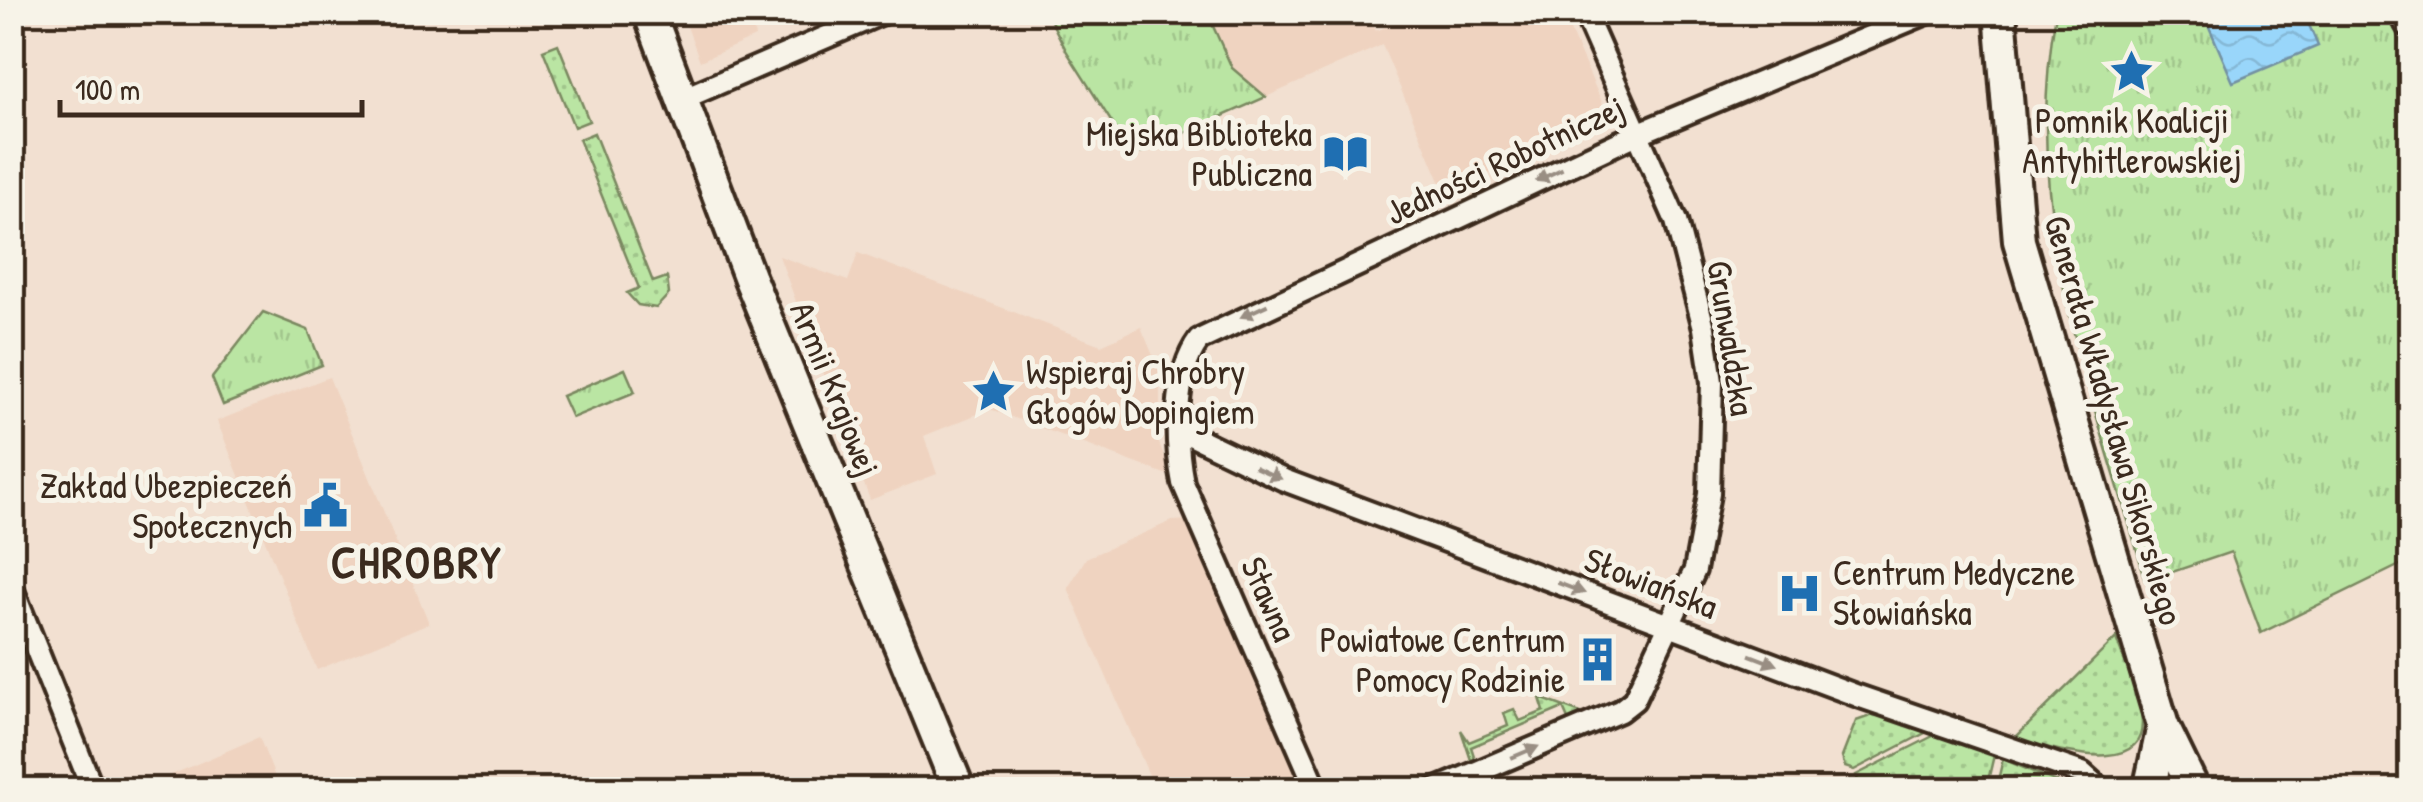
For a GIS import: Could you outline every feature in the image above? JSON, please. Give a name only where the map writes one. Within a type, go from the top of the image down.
[{"type":"street","name":"Armii Krajowej","points":[[649,12],[750,279],[959,790]]},
{"type":"street","points":[[682,98],[885,12]]},
{"type":"street","name":"Grunwaldzka","points":[[1436,790],[1628,706],[1672,626],[1696,570],[1714,439],[1712,382],[1692,273],[1676,221],[1584,12]]},
{"type":"street","name":"Jedności Robotniczej","points":[[1180,430],[1186,366],[1192,350],[1210,331],[1638,134],[1929,12]]},
{"type":"street","name":"Generała Władysława Sikorskiego","points":[[2000,12],[2019,241],[2162,726],[2194,790]]},
{"type":"street","points":[[2407,12],[2410,21]]},
{"type":"street","name":"Słowiańska","points":[[1180,430],[1284,480],[1672,626],[2082,773],[2100,790]]},
{"type":"street","name":"Stawna","points":[[1180,430],[1180,463],[1190,501],[1317,790]]},
{"type":"street","points":[[12,588],[93,790]]},
{"type":"street","name":"Generała Władysława Sikorskiego","points":[[2149,790],[2162,726]]},
{"type":"shaded area","points":[[682,13],[751,13],[755,37],[700,61]]},
{"type":"shaded area","points":[[1207,13],[1367,13],[1376,31],[1421,13],[1562,13],[1610,120],[1445,193],[1382,45],[1266,97],[1232,68]]},
{"type":"shaded area","points":[[858,253],[1101,345],[1141,327],[1160,372],[1160,412],[1154,431],[1173,477],[990,409],[924,436],[937,474],[870,500],[779,256],[848,281]]},
{"type":"shaded area","points":[[329,377],[429,623],[317,670],[217,421]]},
{"type":"shaded area","points":[[1191,520],[1304,789],[1155,789],[1068,588],[1086,558],[1172,521]]},
{"type":"shaded area","points":[[259,737],[280,789],[139,789]]},
{"type":"green space","points":[[1047,13],[1207,13],[1232,68],[1266,97],[1133,156]]},
{"type":"green space","points":[[2056,13],[2388,13],[2410,66],[2410,560],[2261,633],[2231,552],[2146,581],[2084,370],[2066,301],[2054,231],[2047,160],[2047,87]]},
{"type":"green space","points":[[558,44],[589,121],[574,127],[543,50]]},
{"type":"green space","points":[[594,133],[653,282],[667,277],[669,294],[656,308],[638,305],[627,293],[639,288],[579,139]]},
{"type":"green space","points":[[263,312],[308,330],[322,365],[223,405],[212,378]]},
{"type":"green space","points":[[625,369],[635,392],[572,418],[562,396]]},
{"type":"green space","points":[[2116,638],[2141,713],[2140,735],[2131,748],[2094,755],[2014,739]]},
{"type":"green space","points":[[1540,698],[1589,716],[1570,724],[1563,708],[1471,747],[1475,759],[1471,760],[1461,730],[1469,742],[1508,726],[1504,713],[1514,709],[1520,721],[1544,711]]},
{"type":"green space","points":[[1876,714],[1927,732],[1854,770],[1845,767],[1842,757],[1856,721]]},
{"type":"green space","points":[[1935,735],[1994,755],[1986,789],[1874,790],[1859,783],[1856,775]]},
{"type":"green space","points":[[2003,759],[2073,789],[1996,789]]},
{"type":"water","points":[[2203,13],[2304,13],[2318,46],[2233,82]]},
{"type":"place","name":"Pomnik Koalicji Antyhitlerowskiej","points":[[2132,71]]},
{"type":"place","name":"Miejska Biblioteka Publiczna","points":[[1345,154]]},
{"type":"place","name":"Wspieraj Chrobry Głogów Dopingiem","points":[[993,392]]},
{"type":"place","name":"Zakład Ubezpieczeń Społecznych","points":[[325,506]]},
{"type":"place","name":"Centrum Medyczne Słowiańska","points":[[1800,593]]},
{"type":"place","name":"Powiatowe Centrum Pomocy Rodzinie","points":[[1598,660]]},
{"type":"district","name":"CHROBRY","points":[[417,562]]}]
